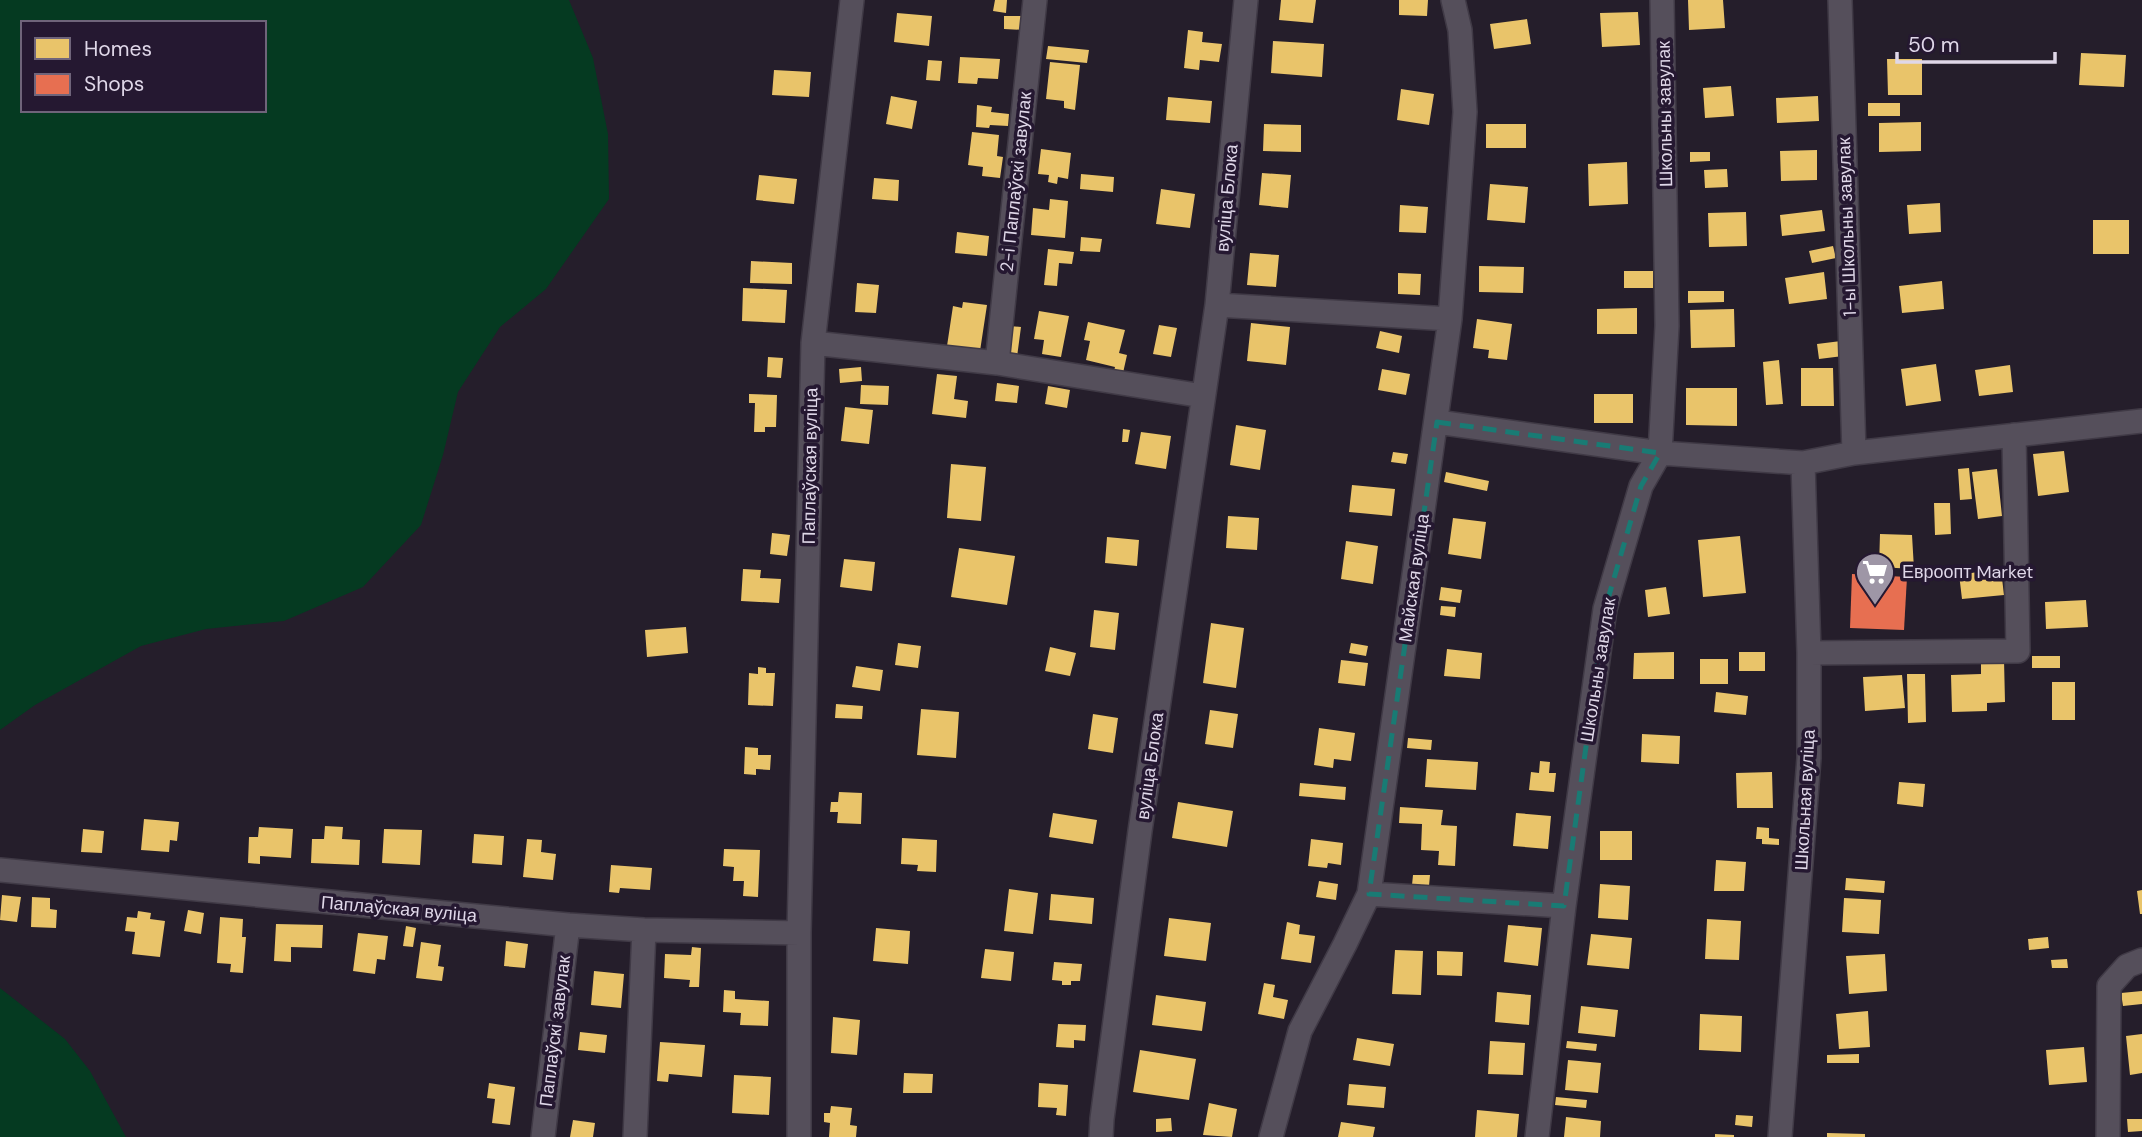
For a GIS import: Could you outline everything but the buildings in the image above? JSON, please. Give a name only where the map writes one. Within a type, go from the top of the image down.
[{"type":"street","name":"Паплаўская вуліца","points":[[799,1137],[799,933],[813,343],[852,0]]},
{"type":"street","name":"2-і Паплаўскі завулак","points":[[997,363],[1035,0]]},
{"type":"street","name":"вуліца Блока","points":[[1101,1137],[1138,844],[1217,305],[1246,0]]},
{"type":"street","name":"Майская вуліца","points":[[1271,1137],[1300,1031],[1368,894],[1450,319],[1465,112],[1460,30],[1453,0]]},
{"type":"street","name":"Школьны завулак","points":[[1537,1137],[1564,906],[1605,609],[1641,486],[1660,453],[1667,326],[1662,0]]},
{"type":"street","name":"1-ы Школьны завулак","points":[[1840,0],[1854,453]]},
{"type":"street","points":[[1217,305],[1450,319]]},
{"type":"street","points":[[813,343],[997,363],[1203,396]]},
{"type":"street","points":[[1437,422],[1660,453],[1802,463],[1854,453],[2142,421]]},
{"type":"street","points":[[1809,653],[2018,651],[2014,435]]},
{"type":"street","name":"Школьная вуліца","points":[[1780,1137],[1810,758],[1802,463]]},
{"type":"street","name":"Паплаўская вуліца","points":[[0,870],[568,925],[644,930],[799,933]]},
{"type":"street","points":[[1368,894],[1564,906]]},
{"type":"street","name":"Паплаўскі завулак","points":[[543,1137],[568,925]]},
{"type":"street","points":[[635,1137],[644,930]]},
{"type":"street","points":[[2108,1137],[2109,986],[2127,966],[2142,960]]},
{"type":"highlighted area","points":[[1437,422],[1660,453],[1641,486],[1605,609],[1564,906],[1369,894]]},
{"type":"green space","points":[[0,0],[569,0],[593,58],[608,134],[609,199],[546,289],[500,327],[458,392],[443,455],[421,525],[363,587],[284,621],[206,629],[141,646],[35,705],[0,730]]},
{"type":"green space","points":[[0,988],[65,1039],[90,1071],[126,1137],[0,1137]]},
{"type":"place","name":"Евроопт Market","points":[[1875,606]]}]
